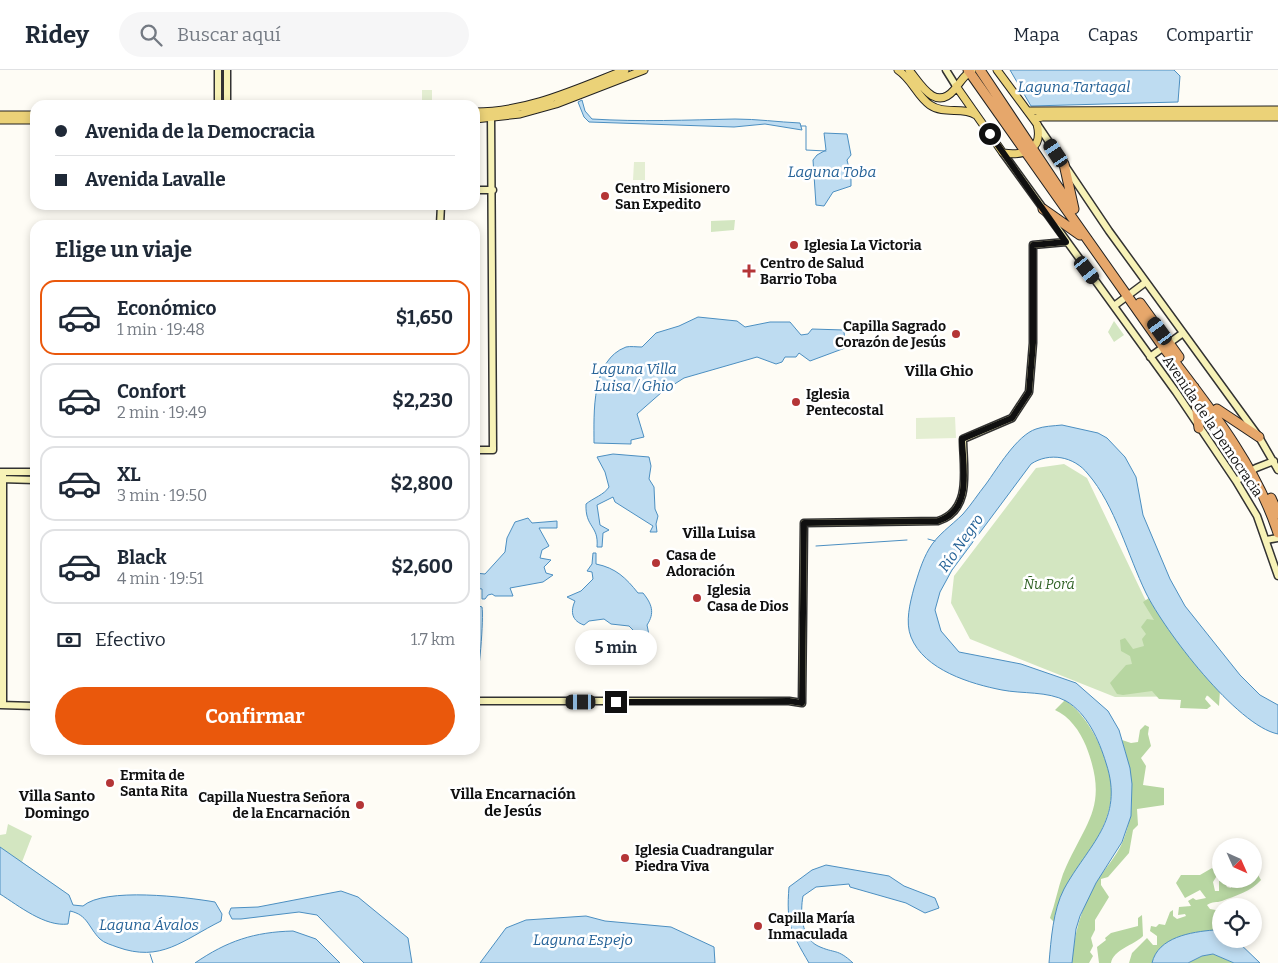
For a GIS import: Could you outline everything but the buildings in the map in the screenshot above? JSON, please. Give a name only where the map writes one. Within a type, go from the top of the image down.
[{"type":"highway","name":"Avenida de la Democracia","points":[[980,70],[1028,151],[1090,243],[1130,294]]},
{"type":"highway","name":"Avenida de la Democracia","points":[[970,71],[1074,211],[1254,470],[1278,533]]},
{"type":"highway","points":[[1064,164],[1074,211]]},
{"type":"highway","points":[[1043,209],[1090,243]]},
{"type":"highway","name":"Avenida de la Democracia","points":[[1166,346],[1217,409],[1278,514]]},
{"type":"highway","points":[[1193,384],[1200,428]]},
{"type":"highway","points":[[1217,409],[1259,437]]},
{"type":"main road","points":[[480,118],[549,100],[625,70]]},
{"type":"main road","points":[[480,113],[491,115],[556,104],[644,70]]},
{"type":"main road","points":[[898,70],[912,81],[924,100],[931,106],[940,110],[971,112],[976,116]]},
{"type":"main road","points":[[909,70],[925,92],[936,98],[949,94],[970,71]]},
{"type":"main road","points":[[956,86],[1003,153],[1018,155],[1028,151],[1039,135],[1035,122],[999,70]]},
{"type":"main road","points":[[1028,111],[1278,110]]},
{"type":"main road","points":[[0,115],[30,115]]},
{"type":"main road","points":[[1035,122],[1042,117],[1278,117]]},
{"type":"main road","points":[[0,120],[30,120]]},
{"type":"street","points":[[218,70],[218,100]]},
{"type":"street","points":[[227,70],[227,100]]},
{"type":"street","points":[[946,70],[956,86]]},
{"type":"street","points":[[218,86],[227,86]]},
{"type":"street","points":[[480,450],[494,450],[491,115]]},
{"type":"street","name":"Avenida de la Democracia","points":[[1035,122],[1146,282],[1259,437],[1278,470]]},
{"type":"street","name":"Avenida de la Democracia","points":[[1003,153],[1114,306],[1236,481],[1257,516],[1278,576]]},
{"type":"street","points":[[480,190],[493,190]]},
{"type":"street","points":[[480,702],[789,701],[802,703],[804,523],[938,521],[951,516],[956,511],[964,492],[962,439],[1012,418],[1029,392],[1033,343],[1033,245],[1066,242]]},
{"type":"street","points":[[1114,306],[1146,282]]},
{"type":"street","points":[[1150,357],[1183,333]]},
{"type":"street","points":[[1236,481],[1274,461]]},
{"type":"street","points":[[1,476],[30,473]]},
{"type":"street","points":[[1,476],[30,479]]},
{"type":"street","points":[[1,476],[2,703]]},
{"type":"street","points":[[1266,540],[1278,538]]},
{"type":"street","points":[[2,703],[30,701]]},
{"type":"street","points":[[2,703],[30,706]]},
{"type":"green space","points":[[422,90],[432,90],[432,100],[422,100]]},
{"type":"green space","points":[[634,162],[645,162],[645,180],[633,180]]},
{"type":"green space","points":[[735,220],[734,230],[711,232],[711,221]]},
{"type":"green space","points":[[1114,321],[1124,335],[1114,342],[1108,332]]},
{"type":"green space","points":[[955,417],[956,438],[916,439],[916,418]]},
{"type":"green space","name":"Ñu Porá","points":[[1064,464],[1087,478],[1145,599],[1218,696],[1115,697],[970,639],[951,603],[954,576],[1036,468]]},
{"type":"green space","points":[[1149,598],[1190,657],[1220,690],[1219,706],[1207,695],[1205,699],[1211,706],[1207,709],[1180,708],[1181,700],[1159,699],[1152,691],[1123,695],[1117,694],[1110,683],[1126,665],[1132,664],[1130,656],[1121,651],[1120,640],[1125,638],[1133,649],[1144,646],[1142,639],[1146,634],[1141,627],[1147,619],[1154,620],[1143,602]]},
{"type":"green space","points":[[1065,700],[1077,710],[1086,722],[1101,748],[1108,765],[1111,796],[1105,823],[1062,894],[1055,923],[1050,918],[1061,879],[1092,813],[1096,785],[1093,767],[1084,740],[1069,720],[1055,710]]},
{"type":"green space","points":[[1145,725],[1149,727],[1148,734],[1151,746],[1141,758],[1146,766],[1143,785],[1164,788],[1164,805],[1137,809],[1138,825],[1133,830],[1129,853],[1108,877],[1101,879],[1101,885],[1109,897],[1095,920],[1095,930],[1091,938],[1093,946],[1090,952],[1093,956],[1089,963],[1072,963],[1074,942],[1082,912],[1099,878],[1123,841],[1130,816],[1132,791],[1122,740],[1131,743],[1138,742],[1140,730]]},
{"type":"green space","points":[[8,824],[32,836],[22,862],[69,895],[68,924],[59,924],[41,919],[0,894],[0,835],[6,834]]},
{"type":"green space","points":[[1212,868],[1212,888],[1214,888],[1215,891],[1219,891],[1219,888],[1251,888],[1230,898],[1212,898],[1212,903],[1207,905],[1212,909],[1212,932],[1202,931],[1178,937],[1152,963],[1129,963],[1132,953],[1147,938],[1153,945],[1157,945],[1157,936],[1150,931],[1151,926],[1165,925],[1170,912],[1173,910],[1173,916],[1177,919],[1186,916],[1185,914],[1178,915],[1179,907],[1191,906],[1188,901],[1193,898],[1196,900],[1206,898],[1200,890],[1185,898],[1176,883],[1181,875],[1200,875]]},
{"type":"green space","points":[[1142,915],[1143,936],[1120,951],[1111,963],[1099,963],[1097,947],[1106,940],[1105,938],[1111,933],[1138,926],[1138,918]]},
{"type":"green space","points":[[1213,954],[1234,963],[1188,963],[1202,956]]},
{"type":"water","name":"Laguna Tartagal","points":[[1010,70],[1174,70],[1180,76],[1178,102],[1031,106]]},
{"type":"water","name":"Laguna Toba","points":[[582,100],[585,111],[592,119],[646,121],[751,119],[800,123],[802,130],[765,124],[734,127],[589,122],[584,117],[578,102]]},
{"type":"water","name":"Laguna Toba","points":[[824,133],[847,134],[851,155],[847,160],[851,176],[851,186],[833,192],[824,206],[816,205],[813,160],[817,155],[826,150]]},
{"type":"water","name":"Laguna Villa Luisa / Ghio","points":[[698,317],[737,321],[745,327],[770,322],[790,322],[801,335],[808,334],[812,329],[844,330],[845,348],[810,361],[799,353],[796,357],[785,357],[782,362],[776,364],[757,357],[684,378],[662,392],[637,414],[644,437],[631,440],[631,444],[594,443],[597,389],[600,375],[606,363],[626,347],[642,347],[656,333],[679,326]]},
{"type":"water","name":"Río Negro","points":[[1062,425],[1098,433],[1107,438],[1125,457],[1136,477],[1143,515],[1170,579],[1185,606],[1240,675],[1260,695],[1278,705],[1278,734],[1261,727],[1223,696],[1168,630],[1139,579],[1106,500],[1088,474],[1076,463],[1061,458],[1046,458],[1031,464],[952,570],[940,592],[935,610],[941,631],[959,652],[1021,664],[1076,683],[1108,711],[1119,730],[1130,768],[1132,784],[1131,816],[1122,842],[1096,883],[1080,916],[1076,929],[1072,963],[1049,963],[1053,925],[1060,897],[1073,873],[1101,831],[1111,801],[1111,783],[1100,745],[1086,720],[1066,701],[1051,696],[1010,691],[977,684],[937,667],[917,649],[909,631],[908,619],[917,578],[924,558],[932,544],[966,511],[1008,453],[1022,438],[1029,432],[1039,428]]},
{"type":"water","points":[[613,454],[649,457],[651,466],[649,479],[654,487],[655,509],[658,516],[657,532],[650,532],[653,526],[615,502],[613,497],[597,505],[600,525],[609,530],[603,533],[602,547],[597,547],[596,534],[586,512],[586,504],[609,487],[605,472],[597,457]]},
{"type":"water","points":[[528,518],[532,523],[557,521],[557,528],[539,528],[549,546],[542,550],[540,558],[551,560],[544,567],[546,573],[553,575],[543,582],[510,588],[513,596],[495,596],[492,594],[482,599],[480,574],[485,574],[505,552],[507,538],[515,522]]},
{"type":"water","points":[[593,553],[596,553],[596,564],[615,571],[625,578],[638,593],[643,593],[646,597],[652,613],[647,625],[649,635],[638,635],[629,626],[611,624],[604,619],[589,621],[584,625],[575,619],[572,612],[575,601],[567,597],[581,591],[593,579],[592,572],[587,571],[592,564]]},
{"type":"water","points":[[480,606],[482,607],[480,661]]},
{"type":"water","name":"Laguna Ávalos","points":[[0,847],[69,895],[73,905],[83,906],[94,900],[127,895],[185,898],[215,902],[222,914],[221,921],[183,942],[159,951],[133,951],[117,947],[106,943],[96,935],[81,915],[70,911],[68,924],[50,922],[32,915],[0,894]]},
{"type":"water","points":[[826,865],[889,876],[904,886],[935,898],[939,908],[925,913],[906,903],[850,887],[849,884],[816,887],[803,896],[802,917],[805,931],[812,942],[818,946],[839,953],[853,963],[809,963],[791,927],[788,910],[789,887],[812,870]]},
{"type":"water","name":"Laguna Ávalos","points":[[341,891],[358,897],[408,938],[412,963],[364,963],[317,915],[299,912],[232,919],[229,913],[231,908],[258,907]]},
{"type":"water","name":"Laguna Espejo","points":[[586,916],[605,921],[671,927],[714,947],[715,963],[480,963],[506,928],[526,920]]},
{"type":"water","points":[[1212,930],[1212,948],[1244,948],[1260,963],[1234,963],[1213,954],[1202,956],[1188,963],[1152,963],[1155,954],[1161,947],[1186,934]]},
{"type":"water","points":[[293,931],[316,939],[340,963],[195,963],[218,949],[241,939],[266,933]]},
{"type":"waterway","points":[[801,126],[806,126],[806,150],[826,151]]},
{"type":"waterway","points":[[928,539],[935,541]]},
{"type":"waterway","points":[[816,546],[907,540]]},
{"type":"waterway","points":[[150,954],[153,963]]},
{"type":"place","name":"Centro Misionero San Expedito","points":[[605,196]]},
{"type":"place","name":"Iglesia La Victoria","points":[[794,245]]},
{"type":"place","name":"Centro de Salud Barrio Toba","points":[[749,271]]},
{"type":"place","name":"Capilla Sagrado Corazón de Jesús","points":[[956,334]]},
{"type":"place","name":"Iglesia Pentecostal","points":[[796,402]]},
{"type":"place","name":"Casa de Adoración","points":[[656,563]]},
{"type":"place","name":"Iglesia Casa de Dios","points":[[697,598]]},
{"type":"place","name":"Ermita de Santa Rita","points":[[110,783]]},
{"type":"place","name":"Capilla Nuestra Señora de la Encarnación","points":[[360,805]]},
{"type":"place","name":"Iglesia Cuadrangular Piedra Viva","points":[[625,858]]},
{"type":"place","name":"Capilla María Inmaculada","points":[[758,926]]},
{"type":"district","name":"Villa Ghio","points":[[939,371]]},
{"type":"district","name":"Villa Luisa","points":[[719,533]]},
{"type":"district","name":"Villa Encarnación de Jesús","points":[[513,802]]},
{"type":"district","name":"Villa Santo Domingo","points":[[57,804]]},
{"type":"route","points":[[616,702],[789,701],[802,703],[804,523],[938,521],[946,519],[956,511],[962,501],[964,492],[962,439],[1012,418],[1018,412],[1032,384],[1033,245],[1066,242],[990,134]]}]
